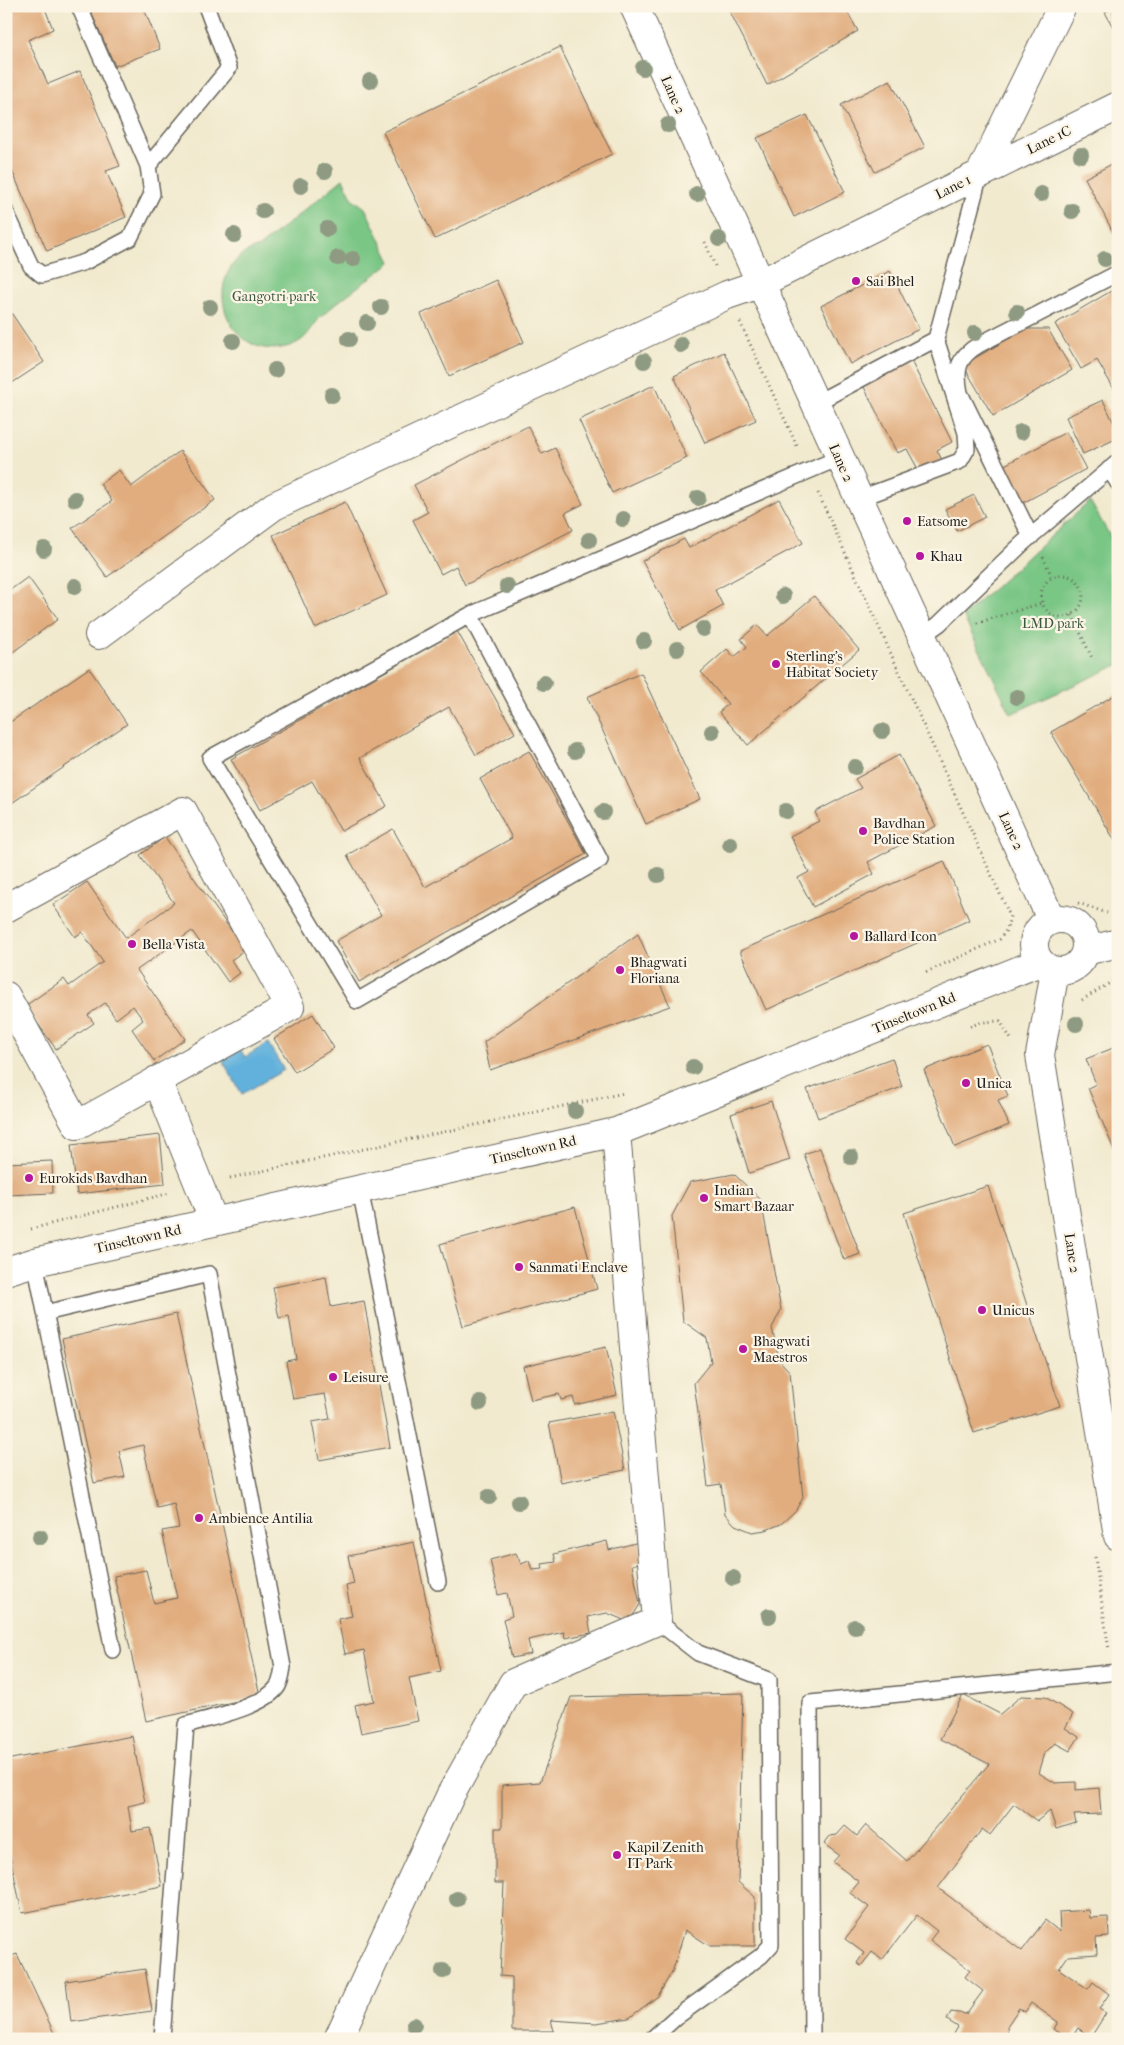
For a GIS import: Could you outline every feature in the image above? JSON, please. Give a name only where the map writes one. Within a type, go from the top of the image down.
[{"type":"street","name":"Lane 2","points":[[634,6],[759,284],[1051,919]]},
{"type":"street","name":"Lane 1","points":[[99,635],[274,506],[727,295],[759,284],[980,174],[1062,6]]},
{"type":"street","name":"Lane 1C","points":[[980,174],[1118,106]]},
{"type":"street","points":[[6,908],[183,811],[290,1007],[77,1125],[6,996]]},
{"type":"street","points":[[1051,919],[1068,919],[1076,923],[1086,938],[1086,951],[1080,962],[1073,968],[1048,967],[1035,955],[1034,938],[1038,930],[1051,919]]},
{"type":"street","points":[[1086,951],[1118,943]]},
{"type":"street","name":"Lane 2","points":[[1048,967],[1040,1055],[1118,1536]]},
{"type":"street","name":"Tinseltown Rd","points":[[6,1271],[34,1262],[616,1132],[1048,967]]},
{"type":"street","points":[[157,1080],[214,1222]]},
{"type":"street","points":[[338,2039],[451,1794],[513,1684],[657,1621],[616,1132]]},
{"type":"lane","points":[[6,212],[31,266],[42,275],[85,262],[130,238],[152,194],[148,166],[79,6]]},
{"type":"lane","points":[[148,166],[230,68],[206,6]]},
{"type":"lane","points":[[858,499],[960,461],[967,449],[966,433],[936,340],[980,174]]},
{"type":"lane","points":[[1031,536],[960,393],[957,379],[958,364],[966,352],[980,344],[1118,273]]},
{"type":"lane","points":[[814,404],[936,340]]},
{"type":"lane","points":[[470,615],[600,860],[356,1001],[210,758],[470,615],[839,458]]},
{"type":"lane","points":[[921,637],[939,624],[1031,536],[1113,466],[1118,484]]},
{"type":"lane","points":[[360,1189],[438,1582]]},
{"type":"lane","points":[[34,1262],[113,1650]]},
{"type":"lane","points":[[45,1313],[209,1274],[284,1667],[278,1686],[266,1697],[248,1706],[186,1725],[162,2039]]},
{"type":"lane","points":[[652,2039],[675,2018],[761,1956],[771,1945],[769,1680],[698,1653],[657,1621]]},
{"type":"lane","points":[[812,2039],[810,1703],[1118,1672]]},
{"type":"path","points":[[704,241],[1010,916],[1007,930],[1000,939],[914,977]]},
{"type":"path","points":[[1043,557],[1052,577]]},
{"type":"path","points":[[1065,574],[1077,580],[1081,586],[1083,592],[1081,605],[1072,614],[1058,616],[1046,609],[1042,603],[1042,591],[1052,577],[1065,574]]},
{"type":"path","points":[[970,625],[1042,603]]},
{"type":"path","points":[[1072,614],[1092,658]]},
{"type":"path","points":[[25,1230],[273,1168],[628,1092]]},
{"type":"path","points":[[6,1236],[16,1233]]},
{"type":"green space","name":"Gangotri park","points":[[343,179],[353,199],[365,208],[391,262],[330,309],[300,341],[286,347],[267,348],[251,343],[238,333],[228,319],[223,303],[224,286],[230,269],[242,255],[259,247]]},
{"type":"green space","name":"LMD park","points":[[1090,501],[1118,550],[1118,665],[1011,714],[963,616]]},
{"type":"water","points":[[268,1043],[284,1070],[242,1094],[221,1058],[239,1047],[245,1057]]},
{"type":"building","points":[[6,6],[44,6],[53,29],[28,40],[48,84],[80,71],[120,166],[106,171],[126,217],[47,251],[6,157]]},
{"type":"building","points":[[97,6],[143,6],[160,49],[115,66],[91,12]]},
{"type":"building","points":[[727,6],[844,6],[858,31],[767,85]]},
{"type":"building","points":[[1118,6],[1118,37],[1105,12]]},
{"type":"building","points":[[560,47],[612,154],[435,239],[383,132]]},
{"type":"building","points":[[890,80],[925,147],[875,172],[841,105]]},
{"type":"building","points":[[807,115],[845,192],[794,217],[757,138]]},
{"type":"building","points":[[1118,161],[1118,242],[1085,178]]},
{"type":"building","points":[[890,271],[919,329],[850,364],[821,306]]},
{"type":"building","points":[[496,280],[524,342],[449,376],[421,314]]},
{"type":"building","points":[[1118,287],[1118,396],[1097,360],[1081,369],[1055,324]]},
{"type":"building","points":[[6,305],[44,362],[6,387]]},
{"type":"building","points":[[1025,329],[1048,329],[1072,370],[993,416],[963,365]]},
{"type":"building","points":[[724,352],[756,420],[705,443],[674,376]]},
{"type":"building","points":[[911,361],[952,442],[937,450],[942,460],[919,471],[907,449],[897,453],[863,385]]},
{"type":"building","points":[[654,385],[687,458],[612,493],[579,420]]},
{"type":"building","points":[[1103,400],[1118,432],[1118,438],[1083,454],[1066,417]]},
{"type":"building","points":[[528,426],[542,454],[555,448],[583,504],[565,513],[573,530],[465,585],[456,566],[441,574],[413,520],[428,512],[414,485]]},
{"type":"building","points":[[1066,432],[1086,469],[1019,505],[999,468]]},
{"type":"building","points":[[180,451],[215,500],[107,577],[72,528],[112,501],[100,484],[119,470],[131,487]]},
{"type":"building","points":[[974,495],[985,517],[957,531],[945,509]]},
{"type":"building","points":[[779,499],[803,543],[715,590],[723,606],[680,630],[642,561],[684,539],[689,548]]},
{"type":"building","points":[[345,502],[387,595],[315,628],[273,535]]},
{"type":"building","points":[[28,577],[58,619],[6,657],[6,593]]},
{"type":"building","name":"Sterling's Habitat Society","points":[[814,596],[859,650],[748,745],[719,712],[728,704],[701,672],[727,649],[734,657],[747,647],[741,639],[757,625],[767,636]]},
{"type":"building","points":[[457,631],[515,733],[476,755],[449,707],[360,758],[387,806],[341,831],[312,781],[260,810],[231,759]]},
{"type":"building","points":[[89,668],[127,724],[6,807],[6,725]]},
{"type":"building","points":[[641,673],[700,799],[646,824],[587,697]]},
{"type":"building","points":[[1118,693],[1118,846],[1051,732]]},
{"type":"building","points":[[529,751],[586,854],[359,982],[336,941],[381,915],[347,855],[393,829],[425,887],[512,838],[480,779]]},
{"type":"building","name":"Bavdhan Police Station","points":[[899,755],[936,826],[868,862],[874,874],[813,907],[798,878],[809,872],[790,836],[819,821],[815,812],[861,788],[855,779]]},
{"type":"building","name":"Bella Vista","points":[[165,837],[245,950],[231,960],[240,973],[228,982],[192,931],[137,970],[185,1039],[154,1061],[132,1029],[143,1020],[133,1006],[116,1019],[105,1003],[88,1015],[94,1023],[56,1049],[25,1006],[64,979],[69,986],[103,962],[82,932],[75,937],[53,905],[87,882],[126,938],[174,903],[140,855]]},
{"type":"building","name":"Ballard Icon","points":[[944,861],[969,920],[766,1010],[740,951]]},
{"type":"building","name":"Bhagwati Floriana","points":[[638,934],[670,1006],[490,1070],[484,1042]]},
{"type":"building","points":[[313,1014],[334,1048],[295,1072],[274,1039]]},
{"type":"building","name":"Unica","points":[[987,1044],[1008,1096],[998,1100],[1009,1125],[955,1147],[924,1070]]},
{"type":"building","points":[[1118,1046],[1118,1159],[1088,1088],[1096,1084],[1086,1059]]},
{"type":"building","points":[[892,1058],[902,1087],[818,1118],[807,1089]]},
{"type":"building","points":[[771,1101],[790,1160],[749,1173],[731,1114]]},
{"type":"building","points":[[160,1135],[165,1184],[77,1194],[71,1145]]},
{"type":"building","points":[[820,1148],[860,1254],[844,1260],[804,1154]]},
{"type":"building","name":"Eurokids Bavdhan","points":[[52,1161],[53,1193],[6,1195],[6,1163]]},
{"type":"building","name":"Bhagwati Maestros","points":[[734,1174],[761,1200],[781,1310],[772,1328],[779,1360],[790,1372],[803,1498],[795,1511],[781,1524],[766,1530],[752,1532],[735,1525],[725,1514],[721,1484],[708,1486],[694,1383],[711,1362],[707,1338],[683,1321],[672,1216],[690,1182]]},
{"type":"building","name":"Unicus","points":[[988,1186],[1060,1406],[974,1433],[904,1213]]},
{"type":"building","name":"Sanmati Enclave","points":[[575,1207],[597,1289],[463,1326],[440,1244]]},
{"type":"building","name":"Leisure","points":[[326,1277],[331,1307],[364,1301],[390,1447],[319,1460],[312,1422],[330,1419],[325,1394],[293,1399],[286,1361],[296,1359],[289,1316],[279,1318],[273,1287]]},
{"type":"building","name":"Ambience Antilia","points":[[176,1314],[260,1696],[146,1721],[114,1576],[146,1570],[154,1603],[177,1598],[162,1531],[179,1528],[174,1504],[157,1508],[143,1445],[119,1451],[125,1477],[94,1483],[62,1339]]},
{"type":"building","points":[[606,1347],[617,1395],[575,1405],[573,1397],[561,1400],[559,1394],[531,1400],[523,1366]]},
{"type":"building","points":[[613,1411],[625,1470],[561,1483],[549,1423]]},
{"type":"building","points":[[607,1541],[609,1550],[639,1542],[642,1562],[632,1565],[640,1604],[634,1614],[626,1621],[607,1613],[588,1617],[591,1633],[565,1638],[564,1632],[528,1640],[531,1654],[512,1658],[503,1619],[512,1616],[507,1593],[498,1595],[490,1560],[516,1553],[521,1564],[529,1561],[532,1570],[543,1569],[542,1564],[556,1562],[554,1554]]},
{"type":"building","points":[[414,1542],[441,1671],[409,1678],[418,1721],[361,1733],[355,1705],[374,1701],[364,1650],[345,1654],[338,1619],[352,1616],[346,1586],[354,1584],[348,1556]]},
{"type":"building","name":"Kapil Zenith IT Park","points":[[743,1693],[738,1882],[755,1897],[755,1946],[710,1946],[685,1930],[673,1970],[658,1996],[629,2018],[596,2023],[551,2020],[554,2031],[512,2031],[512,1977],[500,1976],[504,1883],[495,1883],[495,1828],[502,1828],[502,1785],[540,1782],[571,1697]]},
{"type":"building","points":[[963,1695],[1000,1714],[1021,1696],[1045,1697],[1073,1714],[1065,1728],[1079,1737],[1070,1751],[1055,1743],[1045,1753],[1039,1773],[1055,1783],[1076,1782],[1076,1790],[1099,1788],[1101,1814],[1074,1815],[1076,1823],[1056,1829],[1050,1811],[1037,1821],[1014,1804],[990,1835],[982,1829],[938,1888],[1022,1951],[1045,1920],[1060,1932],[1059,1912],[1089,1910],[1090,1918],[1108,1917],[1109,1937],[1096,1938],[1097,1954],[1068,1956],[1059,1969],[1088,1989],[1093,1982],[1109,1994],[1099,2009],[1106,2013],[1091,2037],[1078,2028],[1071,2039],[1068,2039],[1054,2029],[1058,2022],[1031,2003],[1025,2012],[1019,2008],[1007,2026],[1008,2039],[951,2039],[958,2027],[947,2020],[951,2012],[966,2014],[983,1991],[965,1977],[970,1970],[930,1940],[937,1931],[917,1915],[882,1960],[872,1952],[861,1966],[857,1963],[864,1953],[845,1939],[869,1907],[850,1893],[859,1882],[833,1862],[839,1855],[824,1844],[830,1836],[837,1835],[845,1826],[857,1836],[866,1825],[907,1861],[989,1764],[940,1739]]},
{"type":"building","points":[[132,1736],[145,1802],[128,1806],[132,1831],[150,1828],[162,1886],[22,1913],[6,1836],[6,1760]]},
{"type":"building","points":[[17,1954],[54,2033],[42,2039],[9,2039],[6,2032],[6,1958]]},
{"type":"building","points":[[145,1969],[152,2011],[71,2022],[66,1981]]},
{"type":"place","name":"Sai Bhel","points":[[856,281]]},
{"type":"place","name":"Eatsome","points":[[907,521]]},
{"type":"place","name":"Khau","points":[[920,556]]},
{"type":"place","name":"Sterling's Habitat Society","points":[[776,664]]},
{"type":"place","name":"Bavdhan Police Station","points":[[863,831]]},
{"type":"place","name":"Ballard Icon","points":[[854,936]]},
{"type":"place","name":"Bella Vista","points":[[132,944]]},
{"type":"place","name":"Bhagwati Floriana","points":[[620,970]]},
{"type":"place","name":"Unica","points":[[966,1083]]},
{"type":"place","name":"Eurokids Bavdhan","points":[[29,1178]]},
{"type":"place","name":"Indian Smart Bazaar","points":[[704,1198]]},
{"type":"place","name":"Sanmati Enclave","points":[[519,1267]]},
{"type":"place","name":"Unicus","points":[[982,1310]]},
{"type":"place","name":"Bhagwati Maestros","points":[[743,1349]]},
{"type":"place","name":"Leisure","points":[[333,1377]]},
{"type":"place","name":"Ambience Antilia","points":[[199,1518]]},
{"type":"place","name":"Kapil Zenith IT Park","points":[[617,1855]]}]
